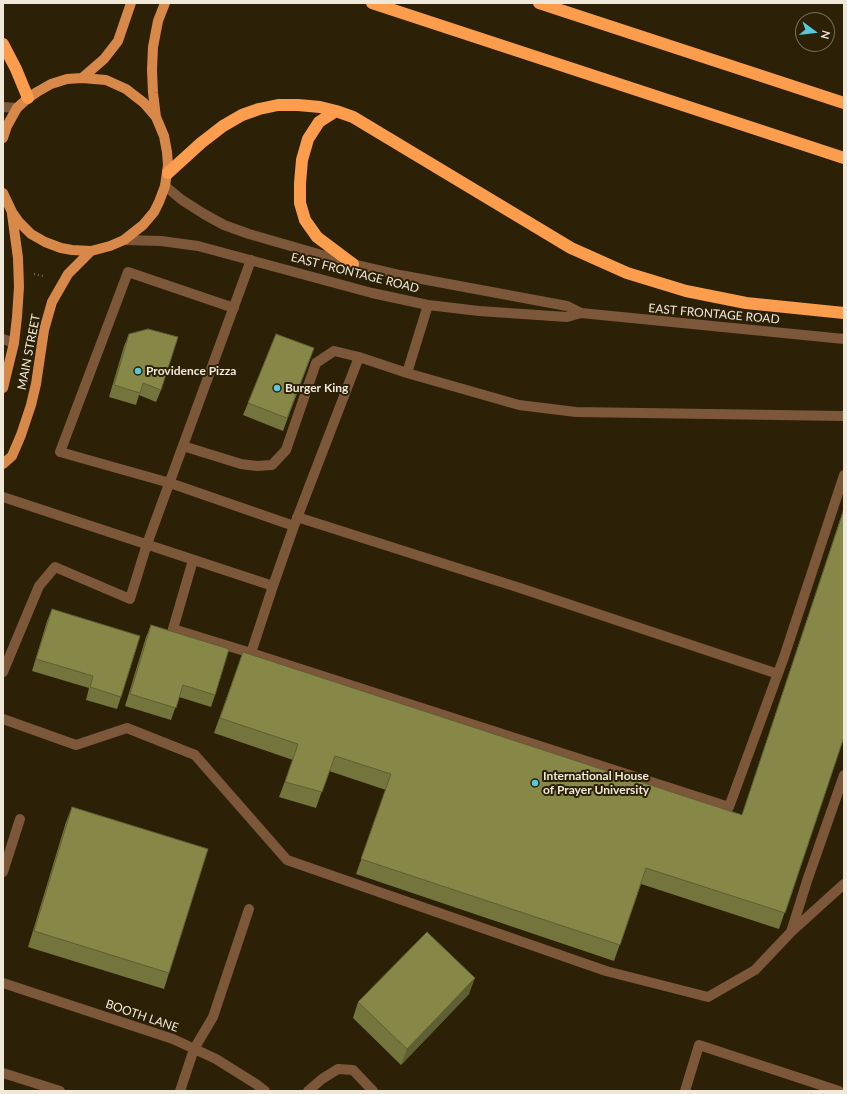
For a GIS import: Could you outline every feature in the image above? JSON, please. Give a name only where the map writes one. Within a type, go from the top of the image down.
[{"type":"highway","points":[[372,3],[844,158]]},
{"type":"highway","points":[[539,3],[844,103]]},
{"type":"highway","points":[[3,44],[16,69],[28,98]]},
{"type":"highway","points":[[168,173],[212,134],[242,115],[259,109],[278,105],[320,107],[353,117],[571,248],[620,270],[686,291],[746,304],[844,313]]},
{"type":"highway","points":[[336,111],[319,122],[308,139],[302,160],[300,203],[305,220],[317,237],[353,264]]},
{"type":"main road","points":[[3,193],[12,212],[19,222],[31,234],[45,242],[66,249],[90,251],[110,246],[124,240],[143,225],[154,212],[165,186],[168,173],[168,152],[164,136],[156,117],[152,70],[153,48],[158,21],[165,3]]},
{"type":"main road","points":[[82,78],[104,59],[118,41],[130,7]]},
{"type":"main road","points":[[3,138],[7,126],[17,108],[28,98],[51,84],[67,79],[82,78],[106,80],[126,89],[144,103],[156,117]]},
{"type":"main road","name":"MAIN STREET","points":[[3,388],[14,343],[19,288],[18,258],[12,212]]},
{"type":"main road","name":"MAIN STREET","points":[[3,464],[12,456],[31,405],[36,384],[44,330],[52,302],[68,274],[90,251]]},
{"type":"street","points":[[3,107],[17,108]]},
{"type":"street","name":"EAST FRONTAGE ROAD","points":[[165,186],[182,200],[224,225],[256,237],[353,264],[400,275],[567,306],[581,313],[844,339]]},
{"type":"street","name":"EAST FRONTAGE ROAD","points":[[124,240],[161,241],[198,246],[372,293],[428,305],[567,317],[581,313]]},
{"type":"street","points":[[3,672],[39,586],[55,567],[130,599],[148,544],[251,260]]},
{"type":"street","points":[[234,308],[128,272],[60,452],[170,483],[295,522],[520,588],[778,674]]},
{"type":"street","points":[[407,373],[428,305]]},
{"type":"street","points":[[3,339],[14,343]]},
{"type":"street","points":[[183,446],[241,464],[257,466],[272,465],[286,450],[316,363],[334,351],[359,357],[407,373],[519,405],[576,412],[844,416]]},
{"type":"street","points":[[251,653],[295,522],[359,357]]},
{"type":"street","points":[[193,560],[173,629],[729,807],[778,674],[844,475]]},
{"type":"street","points":[[3,497],[273,586]]},
{"type":"street","points":[[3,718],[76,745],[127,728],[195,755],[287,860],[606,971],[708,997],[755,970],[791,932],[844,884]]},
{"type":"street","points":[[791,932],[844,775]]},
{"type":"street","points":[[3,872],[20,819]]},
{"type":"street","points":[[180,1091],[194,1049],[213,1017],[249,909]]},
{"type":"street","name":"BOOTH LANE","points":[[3,983],[172,1039],[216,1059],[265,1091]]},
{"type":"street","points":[[685,1091],[699,1045],[839,1091]]},
{"type":"street","points":[[308,1091],[322,1079],[338,1069],[353,1070],[372,1091]]},
{"type":"street","points":[[3,1073],[60,1091]]},
{"type":"path","points":[[31,274],[43,276]]},
{"type":"building","points":[[148,329],[178,337],[161,390],[143,383],[140,393],[114,385],[129,334]]},
{"type":"building","name":"Burger King","points":[[276,334],[314,348],[287,418],[248,403]]},
{"type":"building","points":[[844,509],[844,737],[785,913],[646,868],[620,945],[361,859],[391,774],[335,756],[322,792],[285,782],[298,744],[220,718],[243,652],[742,815]]},
{"type":"building","points":[[52,609],[140,636],[121,697],[90,687],[93,676],[36,659]]},
{"type":"building","points":[[151,625],[229,649],[215,695],[183,685],[176,708],[130,694]]},
{"type":"building","points":[[72,807],[208,849],[169,973],[34,931]]},
{"type":"building","points":[[427,932],[475,978],[407,1049],[358,1002]]},
{"type":"place","name":"Providence Pizza","points":[[138,371]]},
{"type":"place","name":"Burger King","points":[[277,388]]},
{"type":"place","name":"International House of Prayer University","points":[[535,783]]}]
